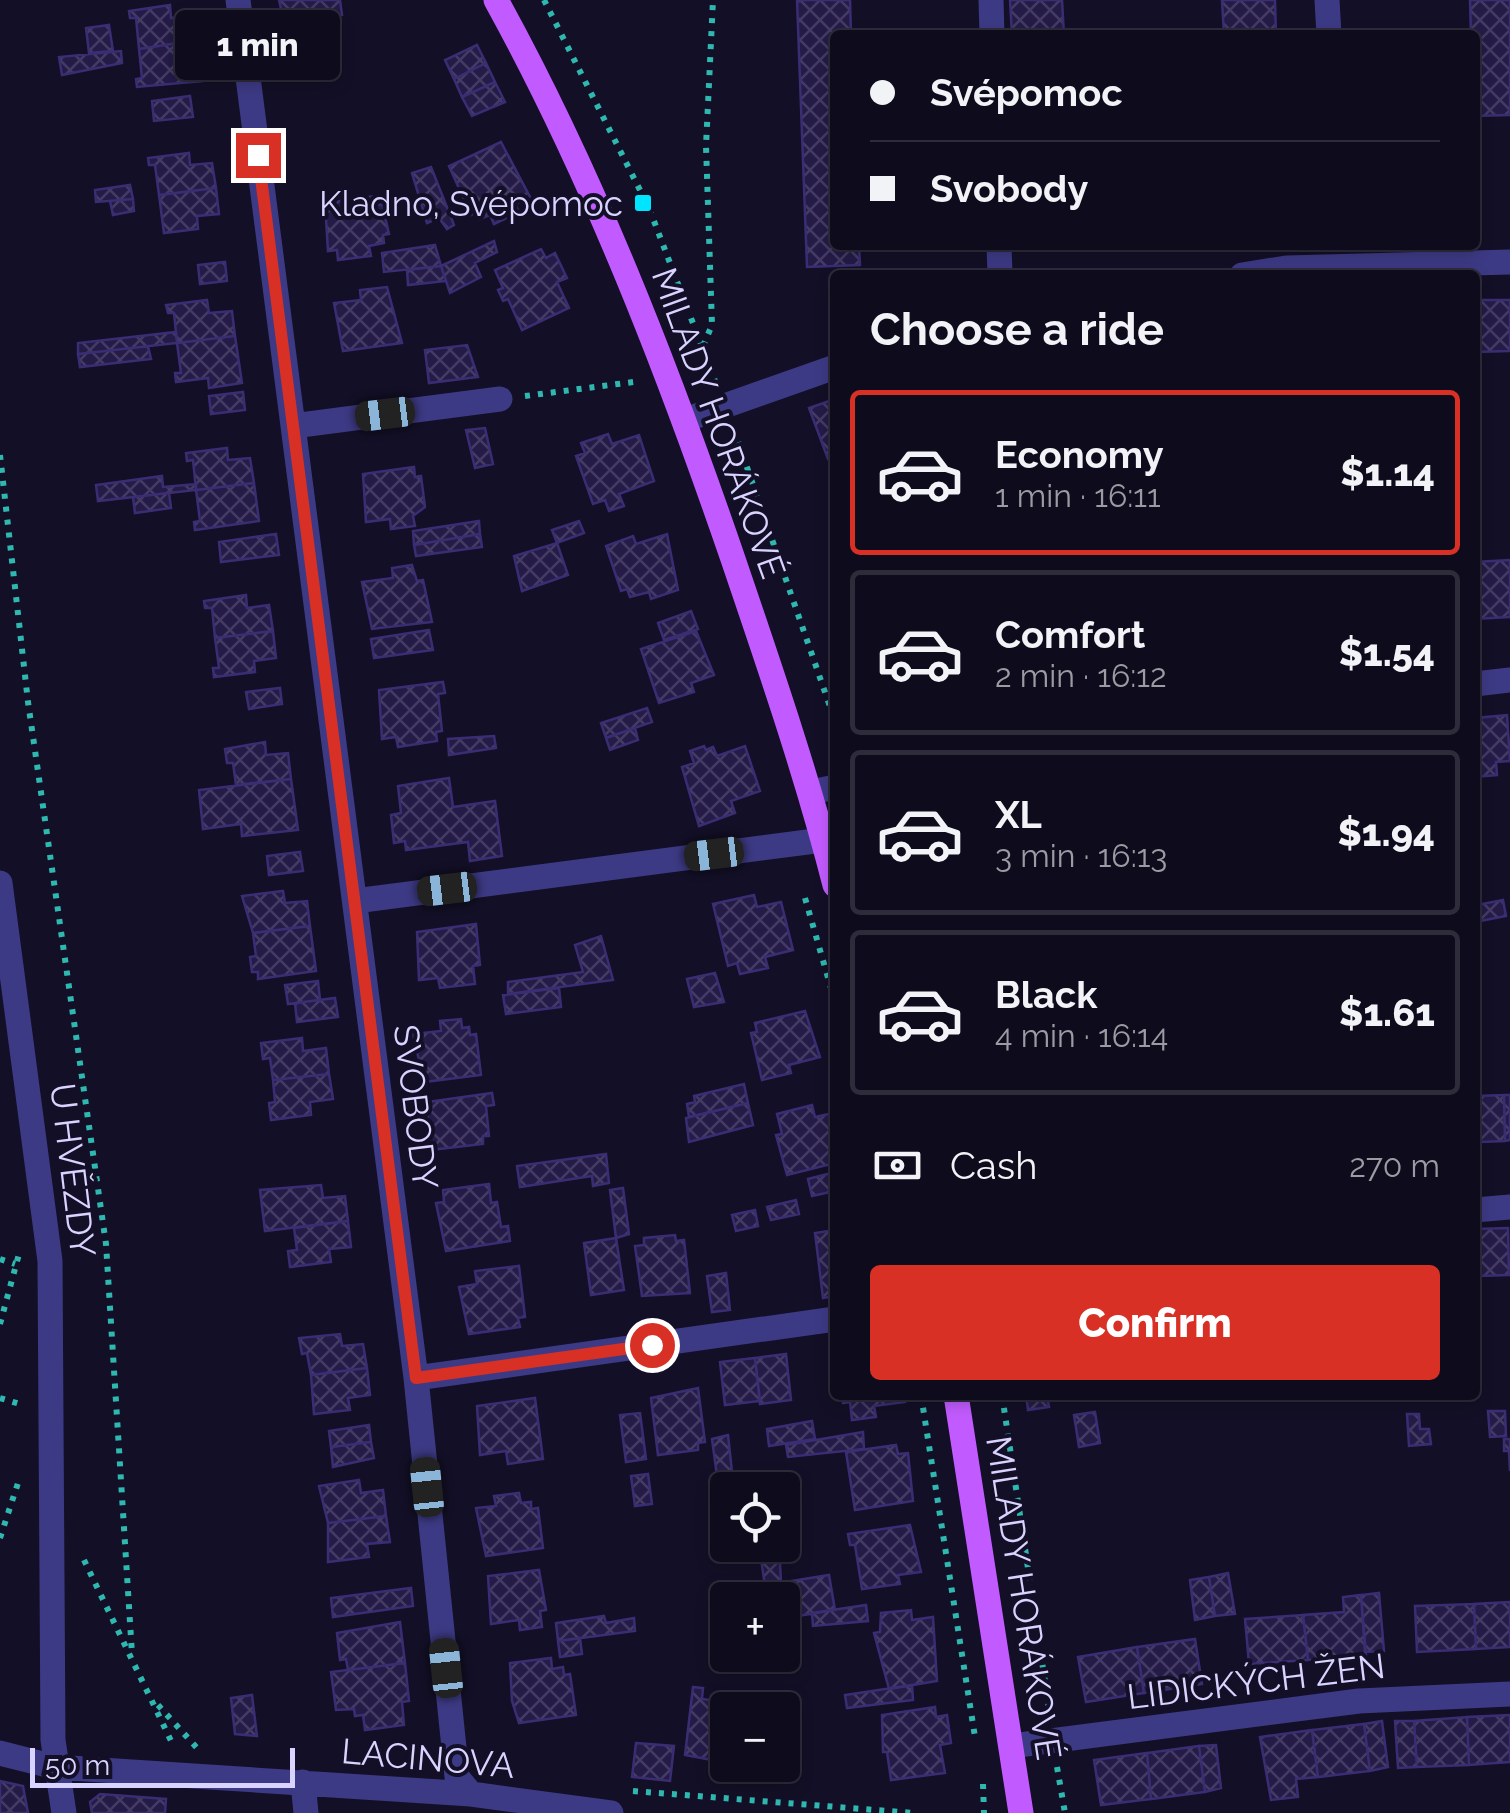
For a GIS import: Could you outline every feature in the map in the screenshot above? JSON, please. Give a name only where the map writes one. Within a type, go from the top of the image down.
[{"type":"main road","name":"MILADY HORÁKOVÉ","points":[[496,0],[548,98],[635,291],[685,420],[823,789],[823,840],[830,867]]},
{"type":"main road","name":"MILADY HORÁKOVÉ","points":[[957,1400],[1021,1813]]},
{"type":"street","name":"SVOBODY","points":[[238,0],[416,1378],[458,1776],[471,1794]]},
{"type":"street","points":[[990,0],[992,30]]},
{"type":"street","points":[[1327,0],[1329,30]]},
{"type":"street","points":[[1268,270],[1339,256],[1510,262]]},
{"type":"street","points":[[685,420],[830,369]]},
{"type":"street","points":[[293,426],[500,399]]},
{"type":"street","points":[[1480,683],[1510,680]]},
{"type":"street","points":[[355,901],[823,840]]},
{"type":"street","name":"U HVĚZDY","points":[[0,884],[50,1261],[55,1767],[64,1813]]},
{"type":"street","points":[[1480,1209],[1510,1206]]},
{"type":"street","points":[[416,1378],[830,1320]]},
{"type":"street","name":"LIDICKÝCH ŽEN","points":[[1010,1746],[1359,1701],[1510,1694]]},
{"type":"street","name":"LACINOVA","points":[[0,1753],[55,1767],[617,1802]]},
{"type":"street","points":[[303,1782],[306,1813]]},
{"type":"path","points":[[544,0],[649,208],[702,347],[712,325],[706,146],[713,0]]},
{"type":"path","points":[[635,365],[649,400]]},
{"type":"path","points":[[500,399],[643,381]]},
{"type":"path","points":[[736,436],[830,708]]},
{"type":"path","points":[[0,456],[28,702],[106,1244],[132,1654]]},
{"type":"path","points":[[790,844],[830,984]]},
{"type":"path","points":[[0,1259],[15,1264],[0,1324]]},
{"type":"path","points":[[922,1400],[977,1750]]},
{"type":"path","points":[[1003,1400],[1049,1710]]},
{"type":"path","points":[[82,1556],[175,1750]]},
{"type":"path","points":[[152,1698],[201,1752],[158,1749]]},
{"type":"path","points":[[1057,1766],[1064,1813]]},
{"type":"path","points":[[980,1770],[984,1813]]},
{"type":"path","points":[[617,1802],[914,1813]]},
{"type":"building","points":[[279,0],[340,0],[342,15],[336,16],[337,25],[286,31]]},
{"type":"building","points":[[797,0],[850,0],[851,30],[830,30],[830,250],[859,250],[860,265],[807,267]]},
{"type":"building","points":[[1010,0],[1062,0],[1064,30],[1012,30]]},
{"type":"building","points":[[1222,0],[1275,0],[1276,30],[1224,30]]},
{"type":"building","points":[[1470,0],[1510,0],[1510,115],[1480,116],[1480,30],[1471,30]]},
{"type":"building","points":[[170,5],[171,18],[194,15],[197,40],[139,49],[136,18],[130,18],[129,11]]},
{"type":"building","points":[[109,25],[113,51],[89,53],[86,28]]},
{"type":"building","points":[[197,40],[202,81],[137,87],[136,79],[142,78],[139,49]]},
{"type":"building","points":[[477,45],[486,63],[454,79],[445,60]]},
{"type":"building","points":[[121,51],[122,63],[62,75],[59,57]]},
{"type":"building","points":[[486,63],[495,82],[462,97],[454,79]]},
{"type":"building","points":[[495,82],[505,102],[472,116],[462,97]]},
{"type":"building","points":[[190,96],[193,117],[154,121],[152,101]]},
{"type":"building","points":[[501,142],[530,197],[515,204],[519,212],[494,224],[490,215],[480,219],[477,212],[471,215],[449,166]]},
{"type":"building","points":[[189,153],[190,165],[212,163],[216,188],[159,195],[155,165],[149,165],[148,158]]},
{"type":"building","points":[[431,167],[454,225],[447,229],[439,218],[427,223],[412,173]]},
{"type":"building","points":[[130,185],[133,199],[96,202],[95,190]]},
{"type":"building","points":[[216,188],[219,214],[197,216],[198,229],[164,233],[159,195]]},
{"type":"building","points":[[376,196],[378,205],[382,204],[389,234],[383,235],[384,243],[369,246],[371,256],[338,260],[337,250],[328,251],[325,203]]},
{"type":"building","points":[[133,199],[134,211],[113,215],[110,201]]},
{"type":"building","points":[[494,241],[497,252],[475,263],[481,277],[450,293],[441,266]]},
{"type":"building","points":[[435,245],[441,266],[384,272],[382,253]]},
{"type":"building","points":[[541,249],[546,258],[555,253],[567,278],[557,282],[569,308],[522,330],[508,299],[503,301],[498,290],[503,288],[495,270]]},
{"type":"building","points":[[225,262],[227,281],[200,284],[198,265]]},
{"type":"building","points":[[441,266],[446,281],[408,285],[407,270]]},
{"type":"building","points":[[387,287],[402,343],[343,351],[334,303],[361,300],[360,290]]},
{"type":"building","points":[[207,300],[209,313],[232,311],[235,336],[177,343],[174,313],[168,313],[166,305]]},
{"type":"building","points":[[1480,300],[1510,300],[1510,351],[1480,352]]},
{"type":"building","points":[[176,332],[177,343],[78,354],[78,343]]},
{"type":"building","points":[[235,336],[242,383],[209,388],[208,378],[176,382],[175,373],[181,373],[177,343]]},
{"type":"building","points":[[467,345],[478,377],[429,383],[425,350]]},
{"type":"building","points":[[148,346],[151,359],[80,367],[78,354]]},
{"type":"building","points":[[243,392],[245,410],[211,414],[209,396]]},
{"type":"building","points":[[830,401],[830,458],[828,459],[809,408]]},
{"type":"building","points":[[485,428],[493,464],[475,468],[466,430]]},
{"type":"building","points":[[608,434],[612,444],[639,435],[654,481],[619,494],[624,506],[609,511],[605,500],[593,504],[576,456],[585,453],[581,443]]},
{"type":"building","points":[[227,448],[228,460],[250,458],[254,483],[196,490],[193,460],[187,461],[186,453]]},
{"type":"building","points":[[414,467],[415,477],[421,476],[425,507],[413,516],[415,526],[391,529],[390,519],[366,522],[363,474]]},
{"type":"building","points":[[162,476],[163,487],[196,484],[196,490],[98,501],[96,485]]},
{"type":"building","points":[[254,483],[259,521],[195,530],[194,522],[200,521],[196,490]]},
{"type":"building","points":[[169,493],[171,508],[135,513],[133,497]]},
{"type":"building","points":[[479,521],[480,534],[414,545],[413,531]]},
{"type":"building","points":[[579,521],[584,533],[557,543],[552,530]]},
{"type":"building","points":[[276,534],[279,555],[221,562],[219,542]]},
{"type":"building","points":[[480,534],[482,547],[416,556],[414,545]]},
{"type":"building","points":[[667,534],[678,590],[651,599],[649,592],[630,597],[627,589],[621,591],[606,546],[633,536],[636,544]]},
{"type":"building","points":[[557,543],[568,575],[522,591],[514,556]]},
{"type":"building","points":[[1510,560],[1510,617],[1480,619],[1480,562]]},
{"type":"building","points":[[412,565],[417,581],[423,580],[432,622],[372,629],[362,582],[393,578],[392,568]]},
{"type":"building","points":[[246,595],[247,608],[269,605],[273,631],[215,638],[212,608],[205,608],[204,601]]},
{"type":"building","points":[[691,611],[698,629],[664,640],[658,623]]},
{"type":"building","points":[[429,630],[433,650],[374,658],[371,639]]},
{"type":"building","points":[[273,631],[276,658],[254,661],[255,672],[214,677],[213,668],[219,668],[215,638]]},
{"type":"building","points":[[696,631],[714,675],[691,683],[694,692],[659,703],[641,649]]},
{"type":"building","points":[[443,682],[445,693],[438,694],[442,731],[436,732],[437,741],[398,747],[396,737],[382,739],[379,690]]},
{"type":"building","points":[[280,688],[282,704],[249,709],[246,692]]},
{"type":"building","points":[[647,708],[652,722],[606,738],[601,723]]},
{"type":"building","points":[[1507,715],[1510,761],[1496,762],[1497,775],[1480,777],[1480,718]]},
{"type":"building","points":[[635,728],[638,740],[610,750],[606,738]]},
{"type":"building","points":[[494,736],[496,748],[449,755],[448,739]]},
{"type":"building","points":[[265,742],[266,755],[288,753],[291,779],[236,785],[233,763],[227,763],[225,749]]},
{"type":"building","points":[[704,746],[706,750],[713,747],[717,756],[745,746],[760,791],[731,801],[735,813],[699,826],[682,767],[694,763],[690,751]]},
{"type":"building","points":[[449,778],[453,807],[495,801],[502,856],[470,861],[468,842],[406,850],[405,841],[394,843],[391,815],[401,813],[398,786]]},
{"type":"building","points":[[291,779],[298,830],[242,836],[241,824],[203,829],[199,790]]},
{"type":"building","points":[[300,852],[303,871],[269,875],[267,856]]},
{"type":"building","points":[[283,891],[285,903],[307,901],[310,926],[253,933],[242,896]]},
{"type":"building","points":[[754,895],[757,907],[781,902],[793,950],[765,957],[768,968],[740,974],[737,963],[728,966],[713,904]]},
{"type":"building","points":[[1503,900],[1506,916],[1480,921],[1480,904]]},
{"type":"building","points":[[476,924],[480,965],[473,966],[475,984],[440,988],[438,978],[419,980],[417,932]]},
{"type":"building","points":[[310,926],[316,971],[258,979],[258,972],[252,972],[250,957],[256,956],[253,933]]},
{"type":"building","points":[[601,936],[613,980],[508,994],[508,982],[583,972],[575,945]]},
{"type":"building","points":[[715,973],[724,1002],[694,1007],[687,979]]},
{"type":"building","points":[[318,981],[320,1000],[288,1004],[285,985]]},
{"type":"building","points":[[559,988],[561,1007],[506,1014],[503,995]]},
{"type":"building","points":[[335,998],[338,1017],[297,1022],[295,1003]]},
{"type":"building","points":[[805,1011],[820,1057],[789,1065],[791,1073],[762,1080],[751,1033],[757,1032],[755,1023]]},
{"type":"building","points":[[461,1019],[462,1028],[469,1027],[470,1035],[476,1034],[481,1075],[424,1082],[413,1034],[441,1031],[440,1021]]},
{"type":"building","points":[[302,1038],[303,1051],[326,1048],[329,1074],[273,1080],[270,1058],[263,1059],[261,1043]]},
{"type":"building","points":[[329,1074],[333,1099],[310,1102],[311,1115],[271,1120],[269,1103],[275,1102],[273,1080]]},
{"type":"building","points":[[744,1084],[748,1103],[689,1117],[687,1104],[695,1102],[694,1096]]},
{"type":"building","points":[[492,1093],[494,1105],[486,1106],[489,1136],[483,1136],[483,1144],[430,1150],[427,1102]]},
{"type":"building","points":[[1504,1095],[1505,1141],[1481,1142],[1480,1096]]},
{"type":"building","points":[[1504,1095],[1510,1095],[1510,1140],[1505,1141]]},
{"type":"building","points":[[748,1103],[753,1125],[689,1142],[686,1118]]},
{"type":"building","points":[[812,1105],[815,1117],[830,1114],[830,1164],[787,1175],[776,1135],[782,1134],[777,1114]]},
{"type":"building","points":[[606,1154],[609,1183],[593,1186],[592,1176],[520,1187],[517,1166]]},
{"type":"building","points":[[830,1173],[830,1192],[812,1196],[808,1179]]},
{"type":"building","points":[[489,1184],[491,1203],[497,1202],[501,1227],[508,1226],[510,1241],[446,1251],[436,1203],[444,1202],[443,1190]]},
{"type":"building","points":[[321,1185],[323,1198],[345,1196],[348,1221],[265,1231],[260,1190]]},
{"type":"building","points":[[623,1188],[629,1234],[616,1238],[610,1190]]},
{"type":"building","points":[[796,1200],[799,1214],[771,1220],[767,1207]]},
{"type":"building","points":[[755,1210],[758,1226],[736,1231],[732,1215]]},
{"type":"building","points":[[348,1221],[351,1247],[329,1249],[331,1262],[290,1267],[288,1251],[297,1250],[294,1228]]},
{"type":"building","points":[[1508,1228],[1509,1275],[1480,1276],[1480,1229]]},
{"type":"building","points":[[830,1231],[830,1297],[823,1298],[815,1233]]},
{"type":"building","points":[[675,1235],[676,1241],[684,1240],[690,1293],[642,1296],[635,1246],[644,1245],[644,1238]]},
{"type":"building","points":[[616,1238],[624,1290],[591,1295],[584,1243]]},
{"type":"building","points":[[519,1266],[525,1317],[518,1318],[520,1327],[469,1334],[459,1287],[477,1284],[475,1271]]},
{"type":"building","points":[[726,1273],[730,1310],[712,1312],[707,1276]]},
{"type":"building","points":[[340,1334],[342,1346],[363,1344],[367,1368],[311,1375],[299,1338]]},
{"type":"building","points":[[786,1354],[791,1400],[760,1404],[755,1358]]},
{"type":"building","points":[[755,1358],[760,1401],[725,1405],[720,1362]]},
{"type":"building","points":[[367,1368],[370,1395],[348,1398],[350,1410],[314,1414],[311,1375]]},
{"type":"building","points":[[698,1388],[705,1442],[698,1443],[698,1450],[658,1455],[651,1398]]},
{"type":"building","points":[[535,1398],[543,1459],[508,1464],[506,1451],[480,1455],[477,1406]]},
{"type":"building","points":[[843,1400],[905,1402],[874,1406],[876,1417],[852,1420],[850,1402]]},
{"type":"building","points":[[1027,1400],[1048,1400],[1049,1407],[1028,1410]]},
{"type":"building","points":[[1488,1411],[1505,1411],[1506,1436],[1490,1437]]},
{"type":"building","points":[[1095,1412],[1100,1443],[1079,1447],[1074,1415]]},
{"type":"building","points":[[640,1413],[646,1459],[626,1462],[620,1415]]},
{"type":"building","points":[[1407,1414],[1419,1414],[1420,1429],[1429,1429],[1431,1444],[1409,1446]]},
{"type":"building","points":[[812,1421],[815,1439],[769,1446],[767,1429]]},
{"type":"building","points":[[369,1425],[371,1442],[331,1447],[329,1431]]},
{"type":"building","points":[[863,1432],[864,1449],[788,1457],[786,1445]]},
{"type":"building","points":[[728,1435],[732,1472],[716,1472],[712,1439]]},
{"type":"building","points":[[1504,1439],[1510,1439],[1510,1471],[1509,1451],[1504,1451]]},
{"type":"building","points":[[371,1442],[374,1458],[333,1467],[331,1447]]},
{"type":"building","points":[[896,1445],[898,1454],[908,1453],[913,1501],[855,1510],[846,1452]]},
{"type":"building","points":[[648,1474],[652,1504],[635,1506],[631,1476]]},
{"type":"building","points":[[359,1480],[361,1493],[383,1490],[386,1516],[328,1523],[319,1486]]},
{"type":"building","points":[[519,1493],[521,1503],[531,1502],[531,1509],[538,1508],[543,1548],[486,1556],[476,1508],[496,1506],[494,1496]]},
{"type":"building","points":[[386,1516],[390,1542],[367,1544],[369,1557],[328,1562],[328,1523]]},
{"type":"building","points":[[910,1525],[921,1572],[898,1575],[900,1584],[862,1589],[855,1545],[850,1545],[848,1534]]},
{"type":"building","points":[[761,1562],[780,1562],[781,1582],[764,1582]]},
{"type":"building","points":[[539,1570],[546,1610],[540,1611],[542,1627],[520,1630],[519,1620],[491,1624],[488,1576]]},
{"type":"building","points":[[1228,1573],[1235,1614],[1215,1616],[1209,1577]]},
{"type":"building","points":[[829,1575],[835,1610],[800,1616],[800,1582],[785,1582]]},
{"type":"building","points":[[1209,1577],[1215,1616],[1195,1620],[1190,1580]]},
{"type":"building","points":[[411,1588],[413,1606],[333,1617],[331,1598]]},
{"type":"building","points":[[1379,1593],[1384,1651],[1365,1652],[1361,1595]]},
{"type":"building","points":[[1361,1595],[1366,1655],[1308,1660],[1303,1615],[1344,1612],[1343,1597]]},
{"type":"building","points":[[1510,1602],[1510,1647],[1476,1649],[1474,1604]]},
{"type":"building","points":[[1474,1604],[1476,1649],[1417,1652],[1415,1606]]},
{"type":"building","points":[[866,1605],[868,1621],[813,1626],[812,1613]]},
{"type":"building","points":[[911,1610],[912,1620],[933,1617],[937,1681],[889,1689],[874,1633],[880,1632],[881,1613]]},
{"type":"building","points":[[1303,1615],[1308,1660],[1249,1664],[1245,1619]]},
{"type":"building","points":[[604,1616],[606,1623],[634,1618],[635,1631],[558,1641],[556,1623]]},
{"type":"building","points":[[400,1622],[405,1663],[348,1670],[346,1659],[340,1660],[337,1633]]},
{"type":"building","points":[[580,1638],[582,1654],[560,1657],[558,1641]]},
{"type":"building","points":[[1195,1639],[1202,1684],[1144,1693],[1137,1647]]},
{"type":"building","points":[[1137,1647],[1144,1693],[1086,1702],[1078,1657]]},
{"type":"building","points":[[551,1658],[552,1669],[563,1667],[564,1675],[570,1674],[576,1715],[519,1723],[512,1701],[510,1663]]},
{"type":"building","points":[[405,1663],[409,1701],[402,1702],[404,1725],[365,1730],[363,1715],[355,1716],[354,1709],[336,1710],[331,1672]]},
{"type":"building","points":[[912,1685],[913,1700],[847,1708],[845,1695]]},
{"type":"building","points":[[693,1687],[703,1688],[702,1699],[710,1700],[710,1760],[685,1755]]},
{"type":"building","points":[[252,1695],[257,1736],[235,1734],[231,1698]]},
{"type":"building","points":[[935,1707],[936,1717],[947,1715],[951,1743],[940,1745],[945,1773],[891,1780],[887,1752],[883,1752],[882,1715]]},
{"type":"building","points":[[1510,1715],[1510,1762],[1469,1765],[1467,1717]]},
{"type":"building","points":[[1467,1717],[1469,1765],[1417,1767],[1414,1721]]},
{"type":"building","points":[[1382,1721],[1388,1767],[1370,1771],[1364,1724]]},
{"type":"building","points":[[1395,1721],[1414,1721],[1417,1767],[1398,1768]]},
{"type":"building","points":[[1364,1724],[1370,1771],[1318,1777],[1312,1730]]},
{"type":"building","points":[[1312,1730],[1318,1777],[1296,1779],[1298,1797],[1271,1800],[1260,1737]]},
{"type":"building","points":[[636,1743],[674,1746],[670,1781],[632,1777]]},
{"type":"building","points":[[1216,1745],[1221,1788],[1205,1792],[1199,1746]]},
{"type":"building","points":[[1199,1746],[1205,1792],[1151,1799],[1147,1753]]},
{"type":"building","points":[[1147,1753],[1151,1799],[1101,1805],[1094,1760]]},
{"type":"building","points":[[0,1781],[23,1786],[28,1813],[0,1813]]},
{"type":"building","points":[[100,1794],[166,1799],[165,1813],[92,1813],[90,1802]]},
{"type":"place","name":"Kladno, Svépomoc","points":[[643,203]]},
{"type":"route","points":[[258,155],[416,1378],[652,1345]]}]
